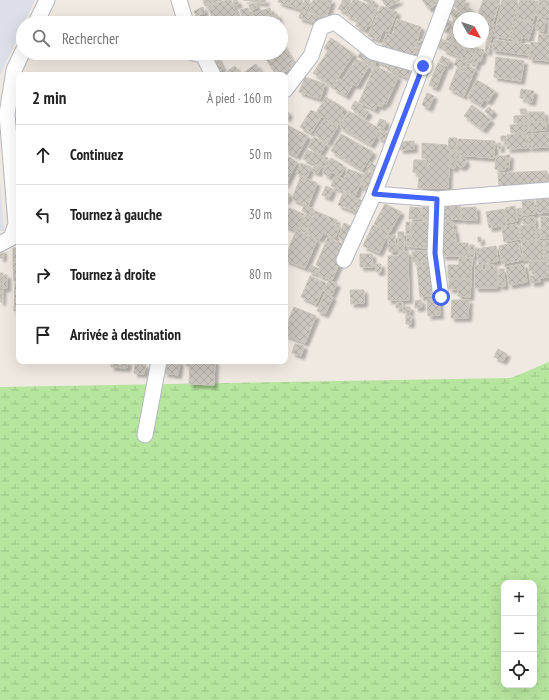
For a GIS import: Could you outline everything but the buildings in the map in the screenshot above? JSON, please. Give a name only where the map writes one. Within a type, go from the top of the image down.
[{"type":"street","points":[[39,16],[47,0]]},
{"type":"street","points":[[179,0],[184,16]]},
{"type":"street","points":[[344,260],[374,194],[447,0]]},
{"type":"street","points":[[288,86],[311,56],[321,27],[334,22],[373,52],[423,66]]},
{"type":"street","points":[[16,224],[7,114],[14,70],[19,60]]},
{"type":"street","points":[[206,60],[212,72]]},
{"type":"street","points":[[374,194],[437,199],[549,190]]},
{"type":"street","points":[[437,199],[435,253],[441,297]]},
{"type":"street","points":[[0,244],[11,238],[16,231]]},
{"type":"street","points":[[145,435],[158,364]]},
{"type":"shaded area","points":[[0,0],[35,0],[27,16],[16,16],[16,41],[0,75]]},
{"type":"shaded area","points":[[0,182],[4,231],[0,231]]},
{"type":"green space","points":[[549,362],[549,700],[0,700],[0,387],[511,378]]},
{"type":"route","points":[[423,66],[374,194],[437,199],[435,253],[441,297]]}]
